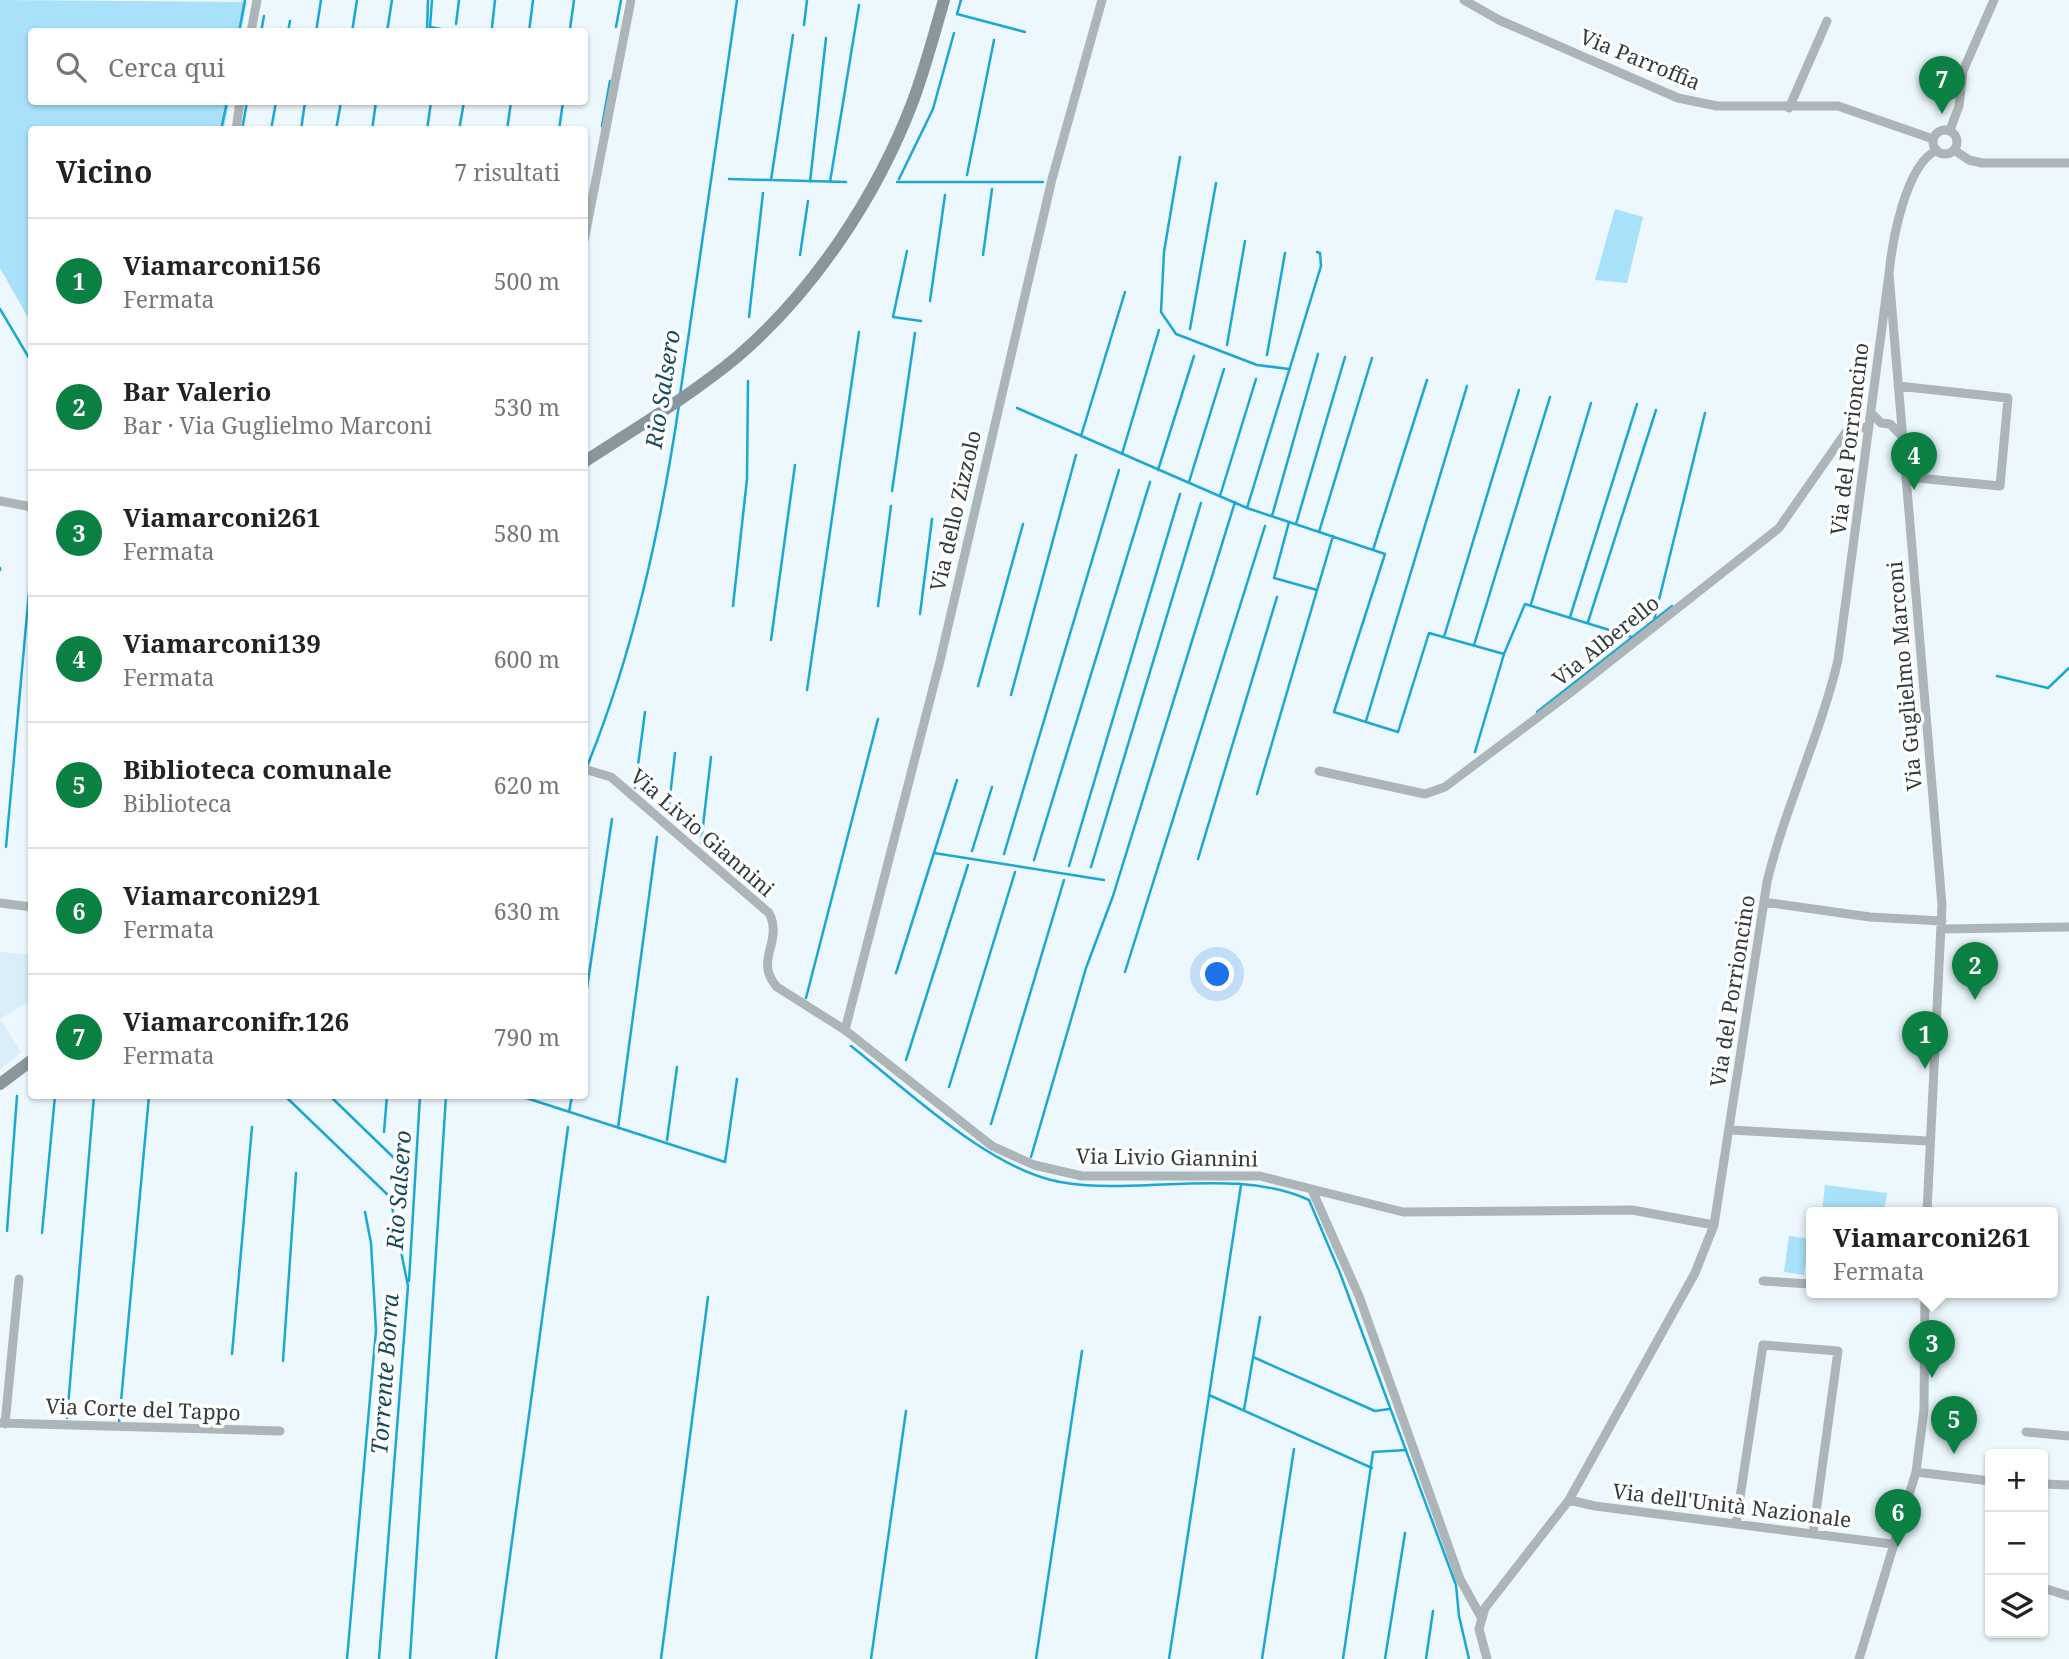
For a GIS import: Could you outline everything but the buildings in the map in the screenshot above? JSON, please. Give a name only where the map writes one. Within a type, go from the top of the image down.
[{"type":"main road","points":[[588,459],[702,384],[739,355],[791,303],[845,231],[884,166],[913,101],[944,0]]},
{"type":"main road","points":[[0,1084],[28,1063]]},
{"type":"street","points":[[252,28],[257,0]]},
{"type":"street","points":[[588,221],[631,0]]},
{"type":"street","name":"Via dello Zizzolo","points":[[845,1030],[940,661],[1052,179],[1102,0]]},
{"type":"street","name":"Via Parroffia","points":[[1464,0],[1499,20],[1678,98],[1717,106],[1822,105],[1853,109],[1918,136],[1933,139]]},
{"type":"street","points":[[1950,130],[1959,106],[1963,71],[1994,0]]},
{"type":"street","points":[[1789,107],[1827,21]]},
{"type":"street","points":[[237,126],[240,105]]},
{"type":"street","points":[[1950,130],[1941,130],[1933,139],[1937,150],[1947,153],[1954,150]]},
{"type":"street","points":[[1950,130],[1957,140],[1954,150]]},
{"type":"street","name":"Via Guglielmo Marconi","points":[[1927,1207],[1928,1141],[1942,925],[1939,848],[1889,274],[1893,239],[1905,201],[1926,158],[1937,150]]},
{"type":"street","points":[[1954,150],[1969,160],[1982,163],[2069,163]]},
{"type":"street","name":"Via del Porrioncino","points":[[1481,1617],[1485,1608],[1569,1500],[1695,1273],[1714,1225],[1764,902],[1778,840],[1830,696],[1838,660],[1889,274]]},
{"type":"street","points":[[1877,369],[1888,363],[1897,375]]},
{"type":"street","points":[[1898,386],[2008,398],[2000,486],[1907,477]]},
{"type":"street","points":[[1871,413],[1902,436]]},
{"type":"street","points":[[1869,429],[1886,424],[1900,415]]},
{"type":"street","name":"Via Alberello","points":[[1318,771],[1425,794],[1445,787],[1570,693],[1779,528],[1847,429],[1869,429]]},
{"type":"street","points":[[0,500],[28,505]]},
{"type":"street","name":"Via Livio Giannini","points":[[588,770],[611,777],[769,913],[774,928],[765,967],[768,977],[776,987],[845,1030],[992,1146],[1034,1166],[1106,1178],[1241,1174],[1403,1212],[1632,1210],[1714,1225]]},
{"type":"street","points":[[1764,902],[1942,925],[2069,927]]},
{"type":"street","points":[[0,903],[28,906]]},
{"type":"street","points":[[1730,1130],[1928,1141]]},
{"type":"street","points":[[1312,1189],[1359,1296],[1460,1579],[1481,1617],[1479,1629],[1487,1659]]},
{"type":"street","name":"Via Corte del Tappo","points":[[19,1279],[3,1423],[280,1431]]},
{"type":"street","points":[[1763,1281],[1806,1284]]},
{"type":"street","points":[[1859,1659],[1916,1472],[1924,1409],[1925,1298]]},
{"type":"street","points":[[1736,1524],[1763,1345],[1838,1351],[1813,1534]]},
{"type":"street","points":[[2026,1432],[2069,1436]]},
{"type":"street","points":[[1916,1472],[1985,1480]]},
{"type":"street","points":[[2048,1484],[2069,1485]]},
{"type":"street","name":"Via dell'Unità Nazionale","points":[[1569,1500],[1595,1506],[1892,1544]]},
{"type":"street","points":[[2048,1590],[2069,1596]]},
{"type":"shaded area","points":[[0,0],[247,2],[242,28],[28,28],[28,105],[228,105],[225,126],[28,126],[28,318],[0,268]]},
{"type":"shaded area","points":[[1615,209],[1643,217],[1627,283],[1595,280]]},
{"type":"shaded area","points":[[0,952],[28,955],[28,1002],[0,1019]]},
{"type":"shaded area","points":[[0,1019],[21,1052],[0,1070]]},
{"type":"shaded area","points":[[1825,1185],[1887,1193],[1885,1207],[1823,1207]]},
{"type":"shaded area","points":[[1789,1236],[1806,1239],[1804,1275],[1784,1272]]},
{"type":"waterway","points":[[240,28],[245,0]]},
{"type":"waterway","points":[[317,28],[321,0]]},
{"type":"waterway","points":[[353,28],[357,0]]},
{"type":"waterway","points":[[388,28],[392,0]]},
{"type":"waterway","points":[[427,28],[428,0]]},
{"type":"waterway","points":[[432,0],[430,27],[435,28]]},
{"type":"waterway","points":[[456,24],[459,0]]},
{"type":"waterway","points":[[492,27],[495,0]]},
{"type":"waterway","points":[[530,28],[533,0]]},
{"type":"waterway","points":[[570,28],[574,0]]},
{"type":"waterway","points":[[616,27],[621,0]]},
{"type":"waterway","name":"Rio Salsero","points":[[680,395],[737,0]]},
{"type":"waterway","points":[[804,25],[807,0]]},
{"type":"waterway","points":[[961,0],[957,14],[1025,32]]},
{"type":"waterway","points":[[830,182],[859,5]]},
{"type":"waterway","points":[[262,28],[264,16]]},
{"type":"waterway","points":[[289,28],[290,21]]},
{"type":"waterway","points":[[899,179],[933,109],[954,33]]},
{"type":"waterway","points":[[771,180],[793,35]]},
{"type":"waterway","points":[[810,182],[826,38]]},
{"type":"waterway","points":[[967,175],[994,40]]},
{"type":"waterway","points":[[602,126],[610,81]]},
{"type":"waterway","points":[[222,126],[226,105]]},
{"type":"waterway","points":[[243,126],[246,105]]},
{"type":"waterway","points":[[272,126],[275,105]]},
{"type":"waterway","points":[[302,126],[305,105]]},
{"type":"waterway","points":[[337,126],[340,105]]},
{"type":"waterway","points":[[373,126],[376,105]]},
{"type":"waterway","points":[[428,126],[431,105]]},
{"type":"waterway","points":[[460,126],[463,105]]},
{"type":"waterway","points":[[508,126],[511,105]]},
{"type":"waterway","points":[[560,126],[563,105]]},
{"type":"waterway","points":[[1180,157],[1164,252],[1161,312],[1176,334],[1257,365],[1289,369]]},
{"type":"waterway","points":[[729,179],[846,182]]},
{"type":"waterway","points":[[897,182],[1043,182]]},
{"type":"waterway","points":[[1190,329],[1216,183]]},
{"type":"waterway","points":[[983,255],[992,189]]},
{"type":"waterway","points":[[749,317],[763,193]]},
{"type":"waterway","points":[[930,301],[945,195]]},
{"type":"waterway","points":[[800,255],[808,201]]},
{"type":"waterway","points":[[1227,345],[1245,241]]},
{"type":"waterway","points":[[907,251],[893,317],[921,321]]},
{"type":"waterway","points":[[1247,508],[1321,266],[1320,253],[1317,252]]},
{"type":"waterway","points":[[1267,355],[1285,253]]},
{"type":"waterway","points":[[1081,436],[1125,292]]},
{"type":"waterway","name":"Torrente Borra","points":[[0,309],[28,356]]},
{"type":"waterway","points":[[1122,454],[1159,330]]},
{"type":"waterway","points":[[807,690],[859,332]]},
{"type":"waterway","points":[[892,491],[915,333]]},
{"type":"waterway","points":[[1272,516],[1318,354]]},
{"type":"waterway","points":[[1158,470],[1194,356]]},
{"type":"waterway","points":[[1296,524],[1345,357]]},
{"type":"waterway","points":[[1319,532],[1372,358]]},
{"type":"waterway","points":[[1189,482],[1224,369]]},
{"type":"waterway","points":[[1220,496],[1256,379]]},
{"type":"waterway","points":[[1373,550],[1427,380]]},
{"type":"waterway","points":[[733,606],[747,479],[748,381]]},
{"type":"waterway","points":[[1366,721],[1467,386]]},
{"type":"waterway","points":[[1444,637],[1519,390]]},
{"type":"waterway","points":[[1474,645],[1550,397]]},
{"type":"waterway","points":[[1531,604],[1591,403]]},
{"type":"waterway","points":[[1570,617],[1637,404]]},
{"type":"waterway","name":"Rio Salsero","points":[[588,763],[617,684],[643,592],[663,500],[679,405]]},
{"type":"waterway","points":[[1017,408],[1247,508],[1385,554],[1334,712],[1398,732],[1429,633],[1504,654]]},
{"type":"waterway","points":[[1588,622],[1656,410]]},
{"type":"waterway","points":[[1654,620],[1705,413]]},
{"type":"waterway","points":[[1011,695],[1076,455]]},
{"type":"waterway","points":[[771,640],[795,465]]},
{"type":"waterway","points":[[1004,854],[1119,470]]},
{"type":"waterway","points":[[1034,860],[1150,482]]},
{"type":"waterway","points":[[1069,866],[1180,494]]},
{"type":"waterway","points":[[1031,1157],[1086,968],[1113,896],[1235,502]]},
{"type":"waterway","points":[[1091,867],[1201,503]]},
{"type":"waterway","points":[[878,606],[891,506]]},
{"type":"waterway","points":[[920,614],[932,519]]},
{"type":"waterway","points":[[1289,522],[1274,578],[1317,590]]},
{"type":"waterway","points":[[978,686],[1023,524]]},
{"type":"waterway","points":[[1125,972],[1265,526]]},
{"type":"waterway","points":[[1257,794],[1333,536]]},
{"type":"waterway","points":[[1198,859],[1277,597]]},
{"type":"waterway","points":[[6,847],[28,603]]},
{"type":"waterway","points":[[1475,752],[1504,654],[1525,604],[1632,637]]},
{"type":"waterway","points":[[1537,712],[1672,606]]},
{"type":"waterway","points":[[1997,676],[2048,688],[2069,668]]},
{"type":"waterway","points":[[635,788],[645,712]]},
{"type":"waterway","points":[[806,998],[878,719]]},
{"type":"waterway","points":[[668,814],[675,753]]},
{"type":"waterway","points":[[701,843],[711,757]]},
{"type":"waterway","points":[[896,973],[957,780]]},
{"type":"waterway","points":[[972,851],[992,787]]},
{"type":"waterway","points":[[588,981],[612,819]]},
{"type":"waterway","points":[[618,1128],[657,837]]},
{"type":"waterway","points":[[934,853],[1104,880]]},
{"type":"waterway","points":[[906,1060],[968,865]]},
{"type":"waterway","points":[[949,1087],[1015,872]]},
{"type":"waterway","points":[[991,1124],[1064,880]]},
{"type":"waterway","points":[[851,1046],[977,1145],[1033,1174],[1060,1182],[1091,1185],[1250,1185],[1280,1190],[1309,1200],[1340,1273],[1456,1585],[1459,1616],[1469,1659]]},
{"type":"waterway","points":[[667,1140],[677,1067]]},
{"type":"waterway","points":[[529,1099],[725,1162],[737,1079]]},
{"type":"waterway","points":[[7,1231],[17,1096]]},
{"type":"waterway","points":[[42,1233],[55,1099]]},
{"type":"waterway","points":[[67,1418],[94,1099]]},
{"type":"waterway","points":[[119,1423],[149,1099]]},
{"type":"waterway","name":"Torrente Borra","points":[[288,1099],[390,1197],[408,1286],[379,1659]]},
{"type":"waterway","points":[[333,1099],[394,1158]]},
{"type":"waterway","points":[[384,1132],[387,1099]]},
{"type":"waterway","name":"Rio Salsero","points":[[409,1281],[420,1099]]},
{"type":"waterway","points":[[410,1659],[446,1099]]},
{"type":"waterway","points":[[569,1112],[571,1099]]},
{"type":"waterway","points":[[232,1354],[252,1127]]},
{"type":"waterway","points":[[496,1659],[568,1127]]},
{"type":"waterway","points":[[283,1361],[296,1173]]},
{"type":"waterway","points":[[1169,1659],[1241,1185]]},
{"type":"waterway","points":[[347,1659],[376,1330],[371,1243],[365,1212]]},
{"type":"waterway","points":[[661,1659],[708,1297]]},
{"type":"waterway","points":[[1244,1410],[1260,1317]]},
{"type":"waterway","points":[[1036,1659],[1082,1351]]},
{"type":"waterway","points":[[1253,1357],[1375,1411],[1389,1409]]},
{"type":"waterway","points":[[1209,1395],[1372,1468]]},
{"type":"waterway","points":[[871,1659],[906,1411]]},
{"type":"waterway","points":[[1262,1659],[1294,1449]]},
{"type":"waterway","points":[[1343,1659],[1373,1452],[1406,1450]]},
{"type":"waterway","points":[[1385,1659],[1405,1533]]},
{"type":"waterway","points":[[1426,1659],[1433,1611]]},
{"type":"place","name":"Viamarconifr.126","points":[[1942,114]]},
{"type":"place","name":"Viamarconi139","points":[[1914,490]]},
{"type":"place","name":"Bar Valerio","points":[[1975,1000]]},
{"type":"place","name":"Viamarconi156","points":[[1925,1069]]},
{"type":"place","name":"Viamarconi261","points":[[1932,1378]]},
{"type":"place","name":"Biblioteca comunale","points":[[1954,1454]]},
{"type":"place","name":"Viamarconi291","points":[[1898,1547]]}]
